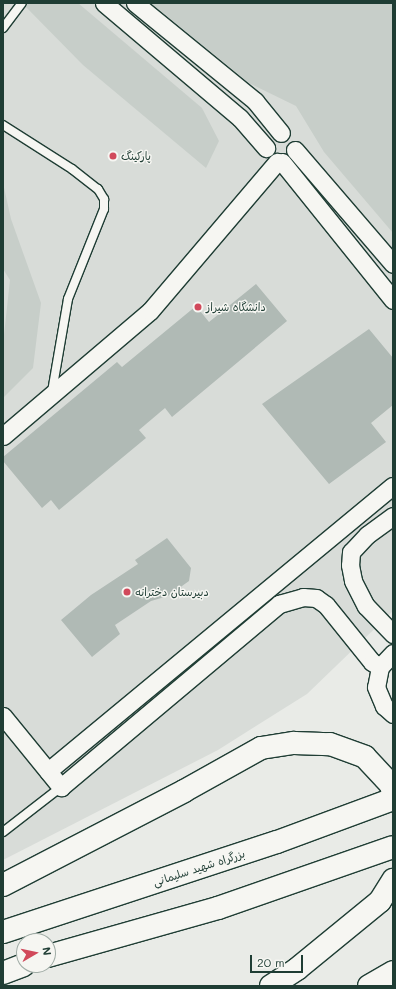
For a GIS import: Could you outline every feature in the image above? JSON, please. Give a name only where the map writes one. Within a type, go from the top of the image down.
[{"type":"main road","points":[[3,884],[184,791],[261,748],[294,743],[330,744],[365,757],[391,785],[393,793]]},
{"type":"main road","name":"بزرگراه شهید سلیمانی","points":[[3,932],[358,814],[393,800]]},
{"type":"main road","points":[[56,954],[218,908],[384,850]]},
{"type":"main road","points":[[271,986],[297,968],[380,901],[393,880]]},
{"type":"main road","points":[[3,973],[16,968]]},
{"type":"main road","points":[[368,986],[393,972]]},
{"type":"street","points":[[104,3],[240,118],[266,148],[270,157],[280,162],[393,300]]},
{"type":"street","points":[[135,3],[255,101],[281,134],[290,137],[295,150],[393,264]]},
{"type":"street","points":[[266,148],[269,139],[281,134]]},
{"type":"street","points":[[3,436],[150,311],[280,162],[291,158],[295,150]]},
{"type":"street","points":[[48,771],[393,486]]},
{"type":"street","points":[[393,516],[367,535],[351,552],[350,565],[353,581],[366,606],[393,634]]},
{"type":"street","points":[[3,716],[61,787],[279,604],[292,598],[316,598],[326,605],[372,662],[380,667]]},
{"type":"street","points":[[393,653],[380,667],[376,687],[379,697],[393,714]]},
{"type":"lane","points":[[3,28],[22,3]]},
{"type":"lane","points":[[3,125],[72,169],[98,189],[104,199],[104,209],[68,300],[52,395]]},
{"type":"lane","points":[[3,832],[61,787]]},
{"type":"shaded area","name":"دانشگاه شیراز","points":[[3,3],[393,3],[393,611],[307,694],[218,750],[3,860]]},
{"type":"shaded area","points":[[22,3],[78,3],[202,108],[219,141],[206,168],[83,65]]},
{"type":"shaded area","points":[[151,3],[393,3],[393,233],[324,152],[296,106],[249,83]]},
{"type":"shaded area","points":[[3,183],[11,219],[41,303],[33,368],[3,398],[3,344],[10,280],[3,269]]},
{"type":"building","points":[[256,284],[287,321],[172,417],[165,408],[139,430],[146,438],[59,510],[51,500],[42,508],[3,461],[3,457],[117,362],[122,367],[196,306],[209,322]]},
{"type":"building","points":[[369,329],[393,358],[393,405],[371,423],[386,442],[329,484],[262,404]]},
{"type":"building","points":[[167,538],[191,568],[189,581],[168,596],[151,601],[115,625],[120,634],[92,657],[61,620],[91,595],[138,564],[135,560]]},
{"type":"place","name":"پارکینگ","points":[[113,156]]},
{"type":"place","name":"دانشگاه شیراز","points":[[198,307]]},
{"type":"place","name":"دبیرستان دخترانه","points":[[127,592]]}]
